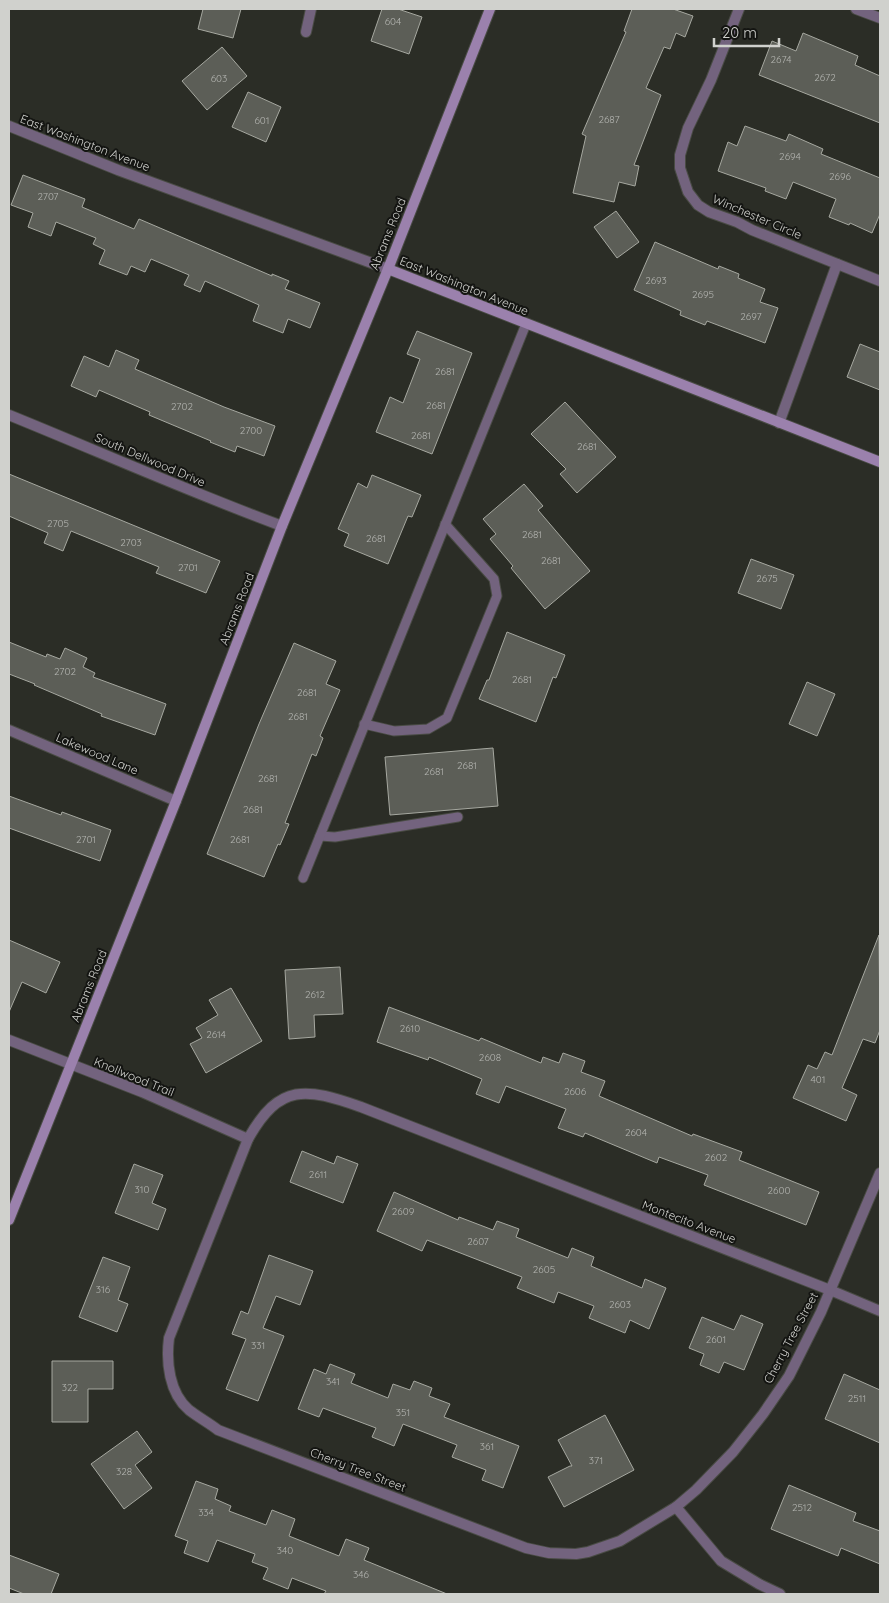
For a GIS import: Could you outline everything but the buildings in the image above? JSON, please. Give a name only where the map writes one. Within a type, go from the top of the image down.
[{"type":"street","points":[[306,32],[311,9]]},
{"type":"street","name":"Abrams Road","points":[[9,1220],[176,801],[282,526],[388,269],[490,9]]},
{"type":"street","name":"Winchester Circle","points":[[739,9],[711,80],[688,128],[680,155],[680,168],[688,192],[698,204],[709,212],[880,281]]},
{"type":"street","points":[[856,9],[880,18]]},
{"type":"street","name":"East Washington Avenue","points":[[9,126],[118,170],[388,269],[880,462]]},
{"type":"street","points":[[779,423],[837,264]]},
{"type":"street","name":"South Dellwood Drive","points":[[9,415],[220,503],[282,526]]},
{"type":"street","name":"Lakewood Lane","points":[[9,730],[176,801]]},
{"type":"street","name":"Knollwood Trail","points":[[9,1040],[142,1092],[248,1139]]},
{"type":"street","name":"Cherry Tree Street","points":[[488,1156],[353,1104],[327,1096],[308,1093],[292,1095],[278,1101],[259,1120],[248,1139],[169,1338],[167,1356],[170,1375],[179,1397],[188,1409],[218,1430],[526,1548],[549,1553],[588,1552],[620,1541],[676,1507],[696,1490],[733,1452],[763,1414],[788,1376],[830,1290],[880,1173]]},
{"type":"street","name":"Montecito Avenue","points":[[488,1156],[880,1311]]},
{"type":"street","points":[[676,1507],[721,1561],[759,1584],[780,1594]]},
{"type":"lane","points":[[303,878],[526,324]]},
{"type":"lane","points":[[364,724],[394,731],[428,729],[447,718],[462,683],[497,596],[494,579],[445,524]]},
{"type":"lane","points":[[320,836],[335,837],[458,817]]}]
